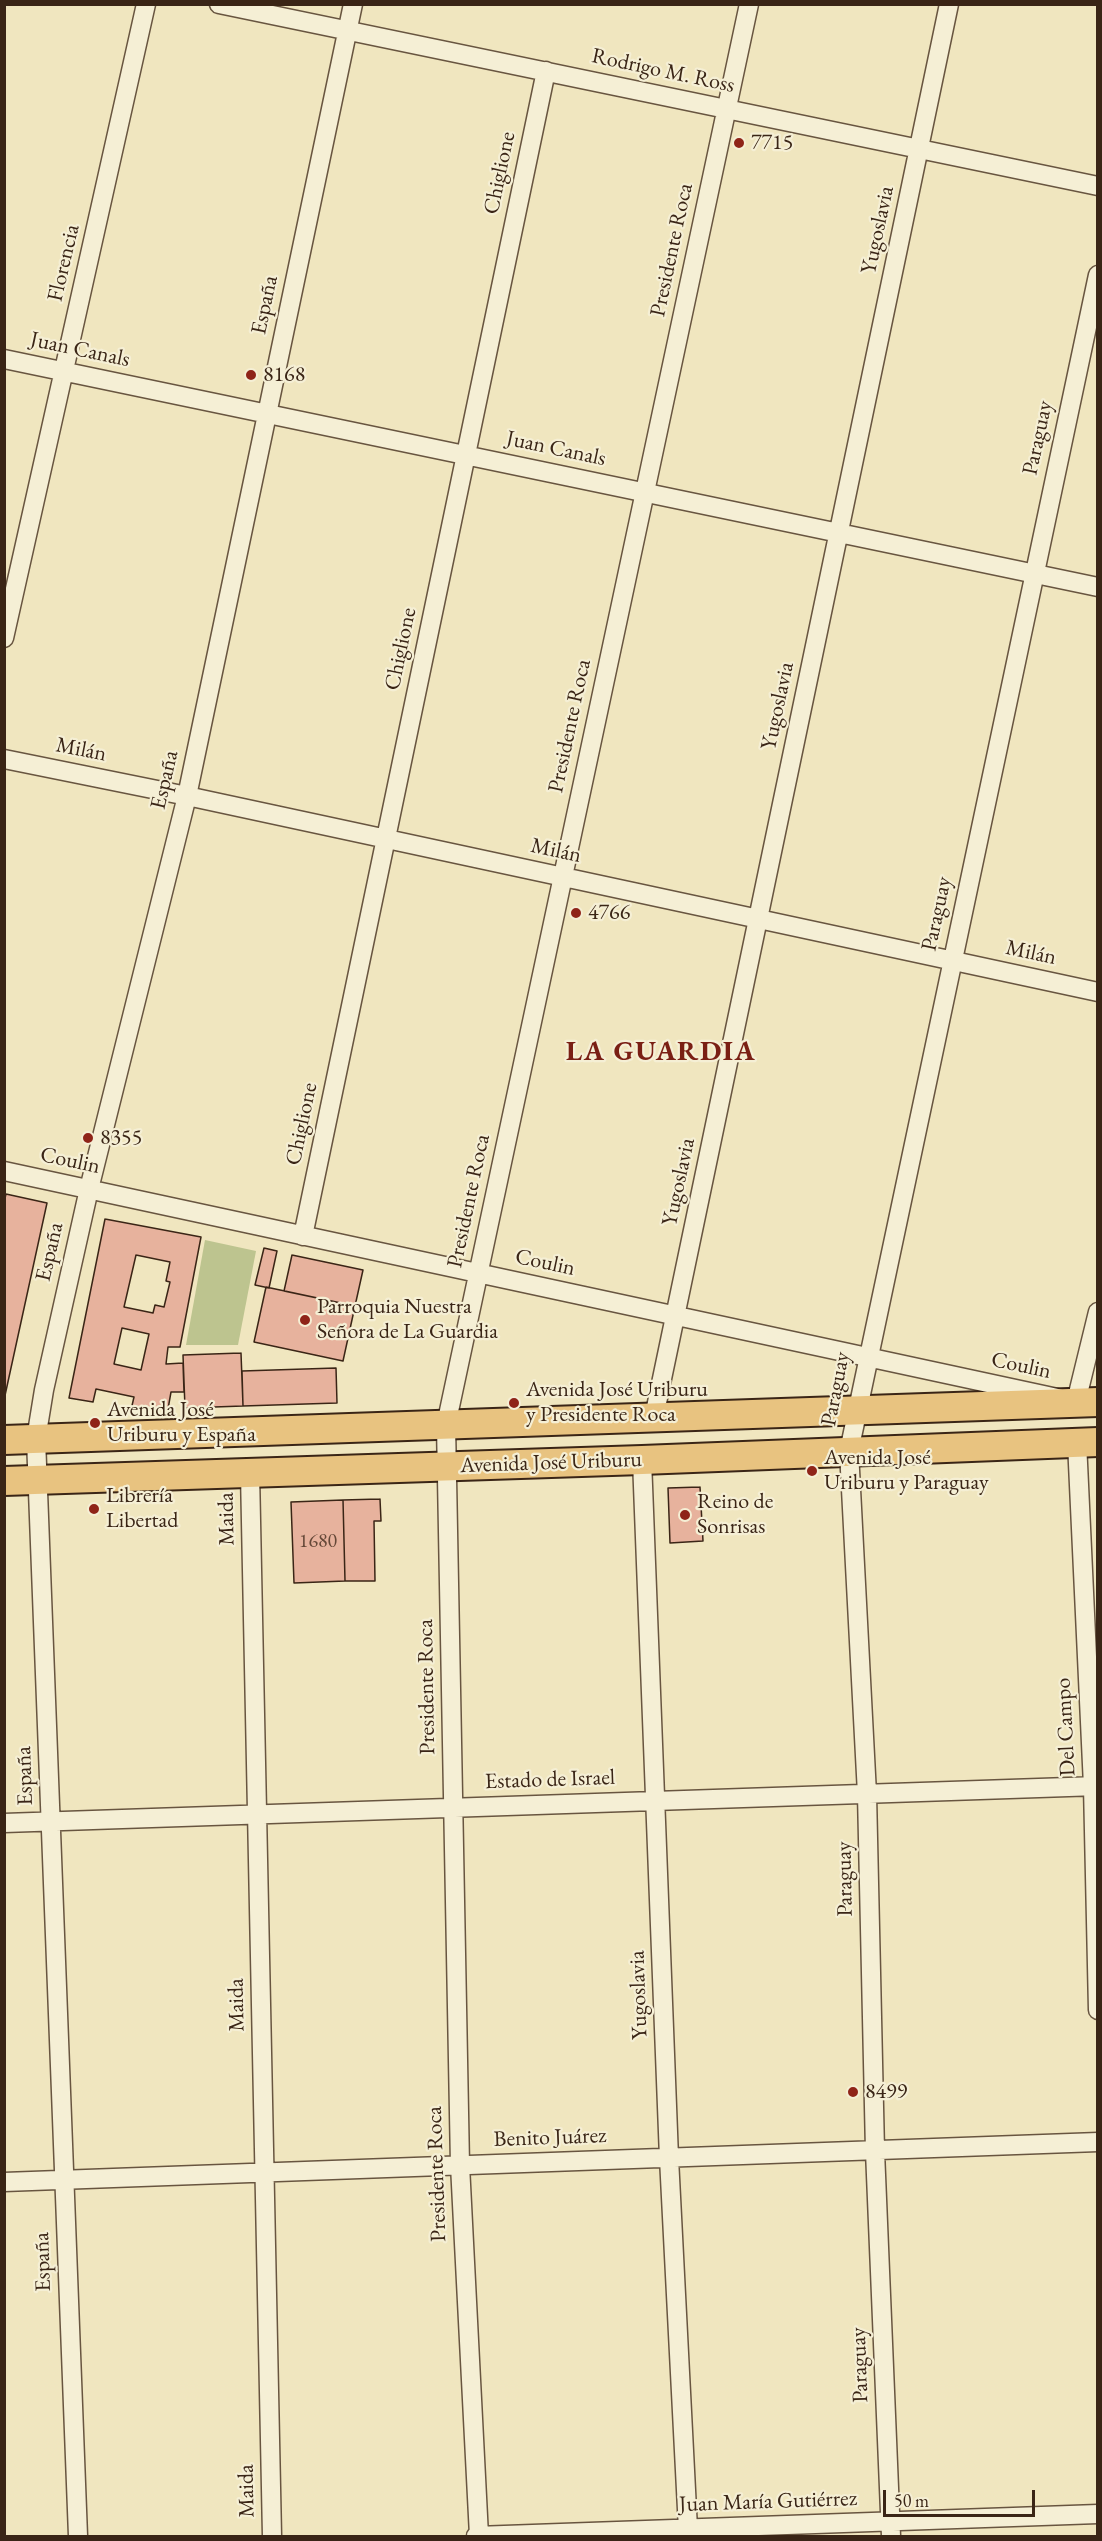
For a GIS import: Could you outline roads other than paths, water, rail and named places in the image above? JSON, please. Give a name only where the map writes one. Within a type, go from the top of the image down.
[{"type":"main road","name":"Avenida José Uriburu","points":[[4,1440],[1087,1402]]},
{"type":"main road","name":"Avenida José Uriburu","points":[[4,1481],[642,1460],[1087,1442]]},
{"type":"street","name":"Florencia","points":[[4,638],[146,4]]},
{"type":"street","name":"Rodrigo M. Ross","points":[[219,4],[1098,186]]},
{"type":"street","name":"España","points":[[78,2536],[36,1439],[44,1390],[89,1190],[187,796],[353,4]]},
{"type":"street","name":"Presidente Roca","points":[[478,2536],[460,2165],[446,1425],[749,4]]},
{"type":"street","name":"Yugoslavia","points":[[654,1417],[949,4]]},
{"type":"street","name":"Chiglione","points":[[303,1236],[546,71]]},
{"type":"street","name":"Paraguay","points":[[891,2529],[875,2151],[867,1794],[849,1451],[867,1357],[1098,274]]},
{"type":"street","name":"Juan Canals","points":[[4,359],[1098,587]]},
{"type":"street","name":"Milán","points":[[4,759],[187,796],[1098,992]]},
{"type":"street","name":"Coulin","points":[[4,1171],[867,1357],[1087,1402]]},
{"type":"street","points":[[1087,1402],[1098,1312]]},
{"type":"street","name":"Del Campo","points":[[1087,1442],[1098,2010]]},
{"type":"street","name":"Yugoslavia","points":[[642,1460],[669,2158],[688,2529]]},
{"type":"street","name":"Maida","points":[[250,1473],[272,2536]]},
{"type":"street","name":"Estado de Israel","points":[[4,1823],[1095,1786]]},
{"type":"street","name":"Benito Juárez","points":[[4,2182],[1098,2142]]},
{"type":"street","name":"Juan María Gutiérrez","points":[[478,2536],[688,2529],[891,2529],[1098,2514]]},
{"type":"place","name":"7715","points":[[739,143]]},
{"type":"place","name":"8168","points":[[251,375]]},
{"type":"place","name":"4766","points":[[576,913]]},
{"type":"place","name":"8355","points":[[88,1138]]},
{"type":"place","name":"Parroquia Nuestra Señora de La Guardia","points":[[305,1320]]},
{"type":"place","name":"Avenida José Uriburu y Presidente Roca","points":[[514,1403]]},
{"type":"place","name":"Avenida José Uriburu y España","points":[[95,1423]]},
{"type":"place","name":"Avenida José Uriburu y Paraguay","points":[[812,1471]]},
{"type":"place","name":"Librería Libertad","points":[[94,1509]]},
{"type":"place","name":"Reino de Sonrisas","points":[[685,1515]]},
{"type":"place","name":"8499","points":[[853,2092]]},
{"type":"district","name":"LA GUARDIA","points":[[661,1052]]}]
